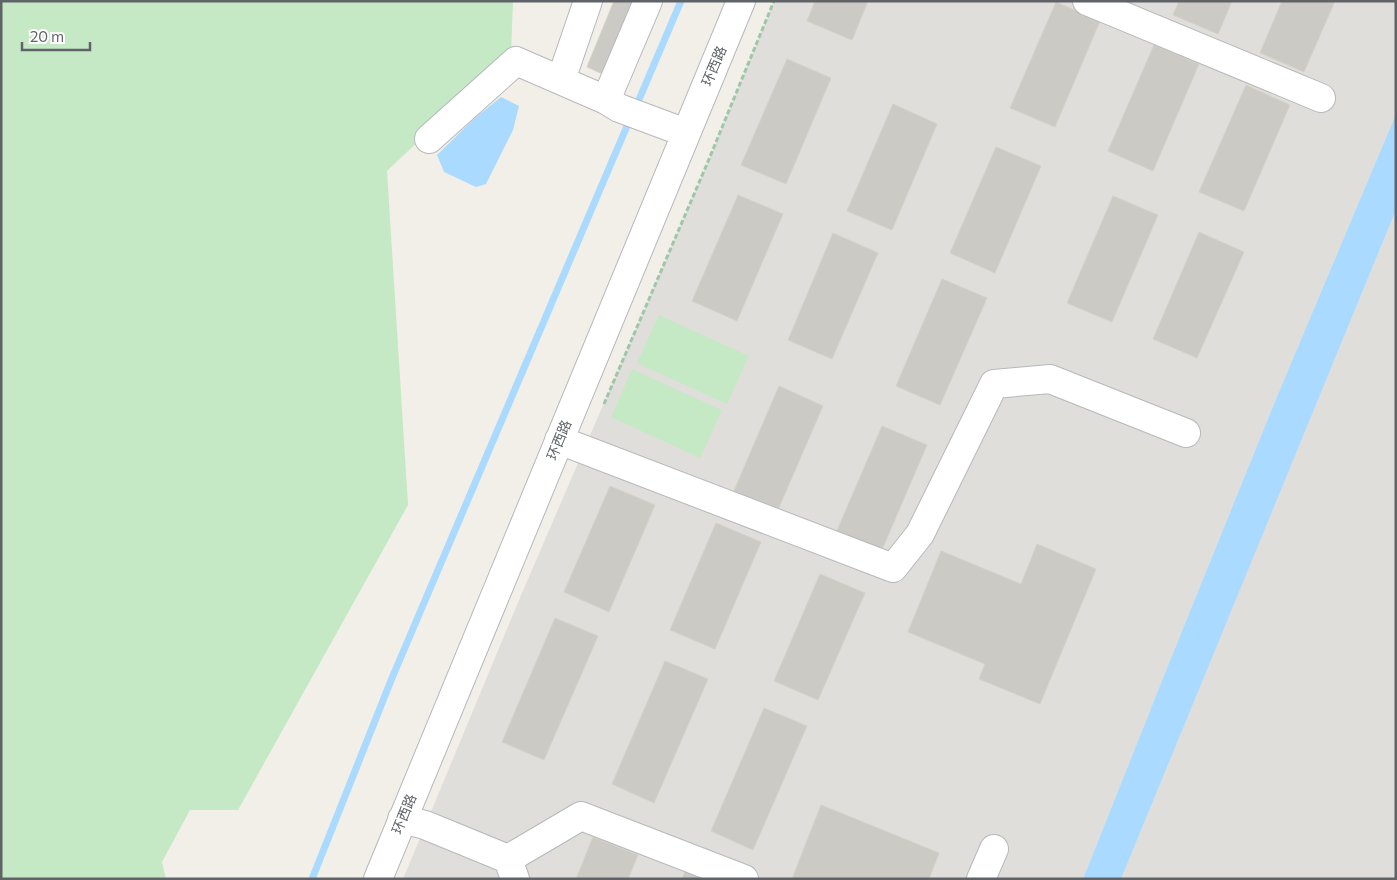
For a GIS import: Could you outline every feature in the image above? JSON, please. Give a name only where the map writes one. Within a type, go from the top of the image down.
[{"type":"street","points":[[561,80],[588,1]]},
{"type":"street","points":[[612,104],[648,1]]},
{"type":"street","name":"环西路","points":[[378,879],[741,1]]},
{"type":"street","points":[[1087,1],[1321,98]]},
{"type":"street","points":[[429,139],[516,61],[612,104],[686,133]]},
{"type":"street","points":[[559,440],[893,568],[920,534],[994,384],[1050,380],[1186,433]]},
{"type":"street","points":[[402,819],[425,825],[512,869],[581,816],[744,879]]},
{"type":"street","points":[[981,879],[994,849]]},
{"type":"shaded area","points":[[774,1],[1396,1],[1396,114],[1276,399],[1083,879],[403,879],[522,593],[707,164]]},
{"type":"shaded area","points":[[1396,210],[1396,879],[1121,879],[1206,671]]},
{"type":"green space","points":[[1,1],[513,1],[511,53],[387,171],[408,505],[238,810],[190,810],[162,862],[166,879],[1,879]]},
{"type":"green space","points":[[659,315],[749,356],[727,404],[637,363]]},
{"type":"green space","points":[[632,369],[722,410],[700,458],[611,417]]},
{"type":"water","points":[[501,97],[519,106],[513,130],[486,184],[476,187],[444,172],[437,155],[475,118]]},
{"type":"water","points":[[1396,114],[1396,210],[1121,879],[1083,879],[1276,399]]},
{"type":"building","points":[[614,1],[636,1],[605,75],[587,67]]},
{"type":"building","points":[[815,1],[868,1],[852,40],[807,21]]},
{"type":"building","points":[[1179,1],[1232,1],[1218,34],[1173,15]]},
{"type":"building","points":[[1282,1],[1335,1],[1304,72],[1260,53]]},
{"type":"building","points":[[1056,2],[1100,21],[1055,127],[1010,108]]},
{"type":"building","points":[[1154,45],[1199,64],[1153,171],[1108,151]]},
{"type":"building","points":[[787,59],[831,78],[786,184],[741,165]]},
{"type":"building","points":[[1246,85],[1290,105],[1244,211],[1199,192]]},
{"type":"building","points":[[893,104],[937,124],[892,230],[847,211]]},
{"type":"building","points":[[996,147],[1041,166],[995,273],[950,253]]},
{"type":"building","points":[[738,195],[783,214],[737,321],[692,301]]},
{"type":"building","points":[[1113,196],[1158,215],[1112,322],[1067,303]]},
{"type":"building","points":[[1199,232],[1244,252],[1197,358],[1153,339]]},
{"type":"building","points":[[833,233],[878,253],[832,359],[788,340]]},
{"type":"building","points":[[942,279],[987,298],[940,405],[896,386]]},
{"type":"building","points":[[779,386],[823,406],[777,512],[733,493]]},
{"type":"building","points":[[882,426],[927,445],[881,552],[836,533]]},
{"type":"building","points":[[610,486],[655,505],[609,612],[564,592]]},
{"type":"building","points":[[716,523],[761,542],[715,649],[670,630]]},
{"type":"building","points":[[1037,544],[1096,569],[1040,704],[979,679],[985,664],[908,632],[941,551],[1021,584]]},
{"type":"building","points":[[820,574],[865,593],[818,700],[774,681]]},
{"type":"building","points":[[555,618],[598,636],[544,760],[502,742]]},
{"type":"building","points":[[665,661],[708,679],[654,803],[612,784]]},
{"type":"building","points":[[764,708],[807,726],[753,850],[711,831]]},
{"type":"building","points":[[821,805],[939,853],[929,879],[792,879]]},
{"type":"building","points":[[593,837],[638,855],[628,879],[576,879]]},
{"type":"building","points":[[686,869],[708,879],[682,879]]},
{"type":"waterway","points":[[635,109],[681,1]]},
{"type":"waterway","points":[[312,879],[392,678],[630,119]]}]
